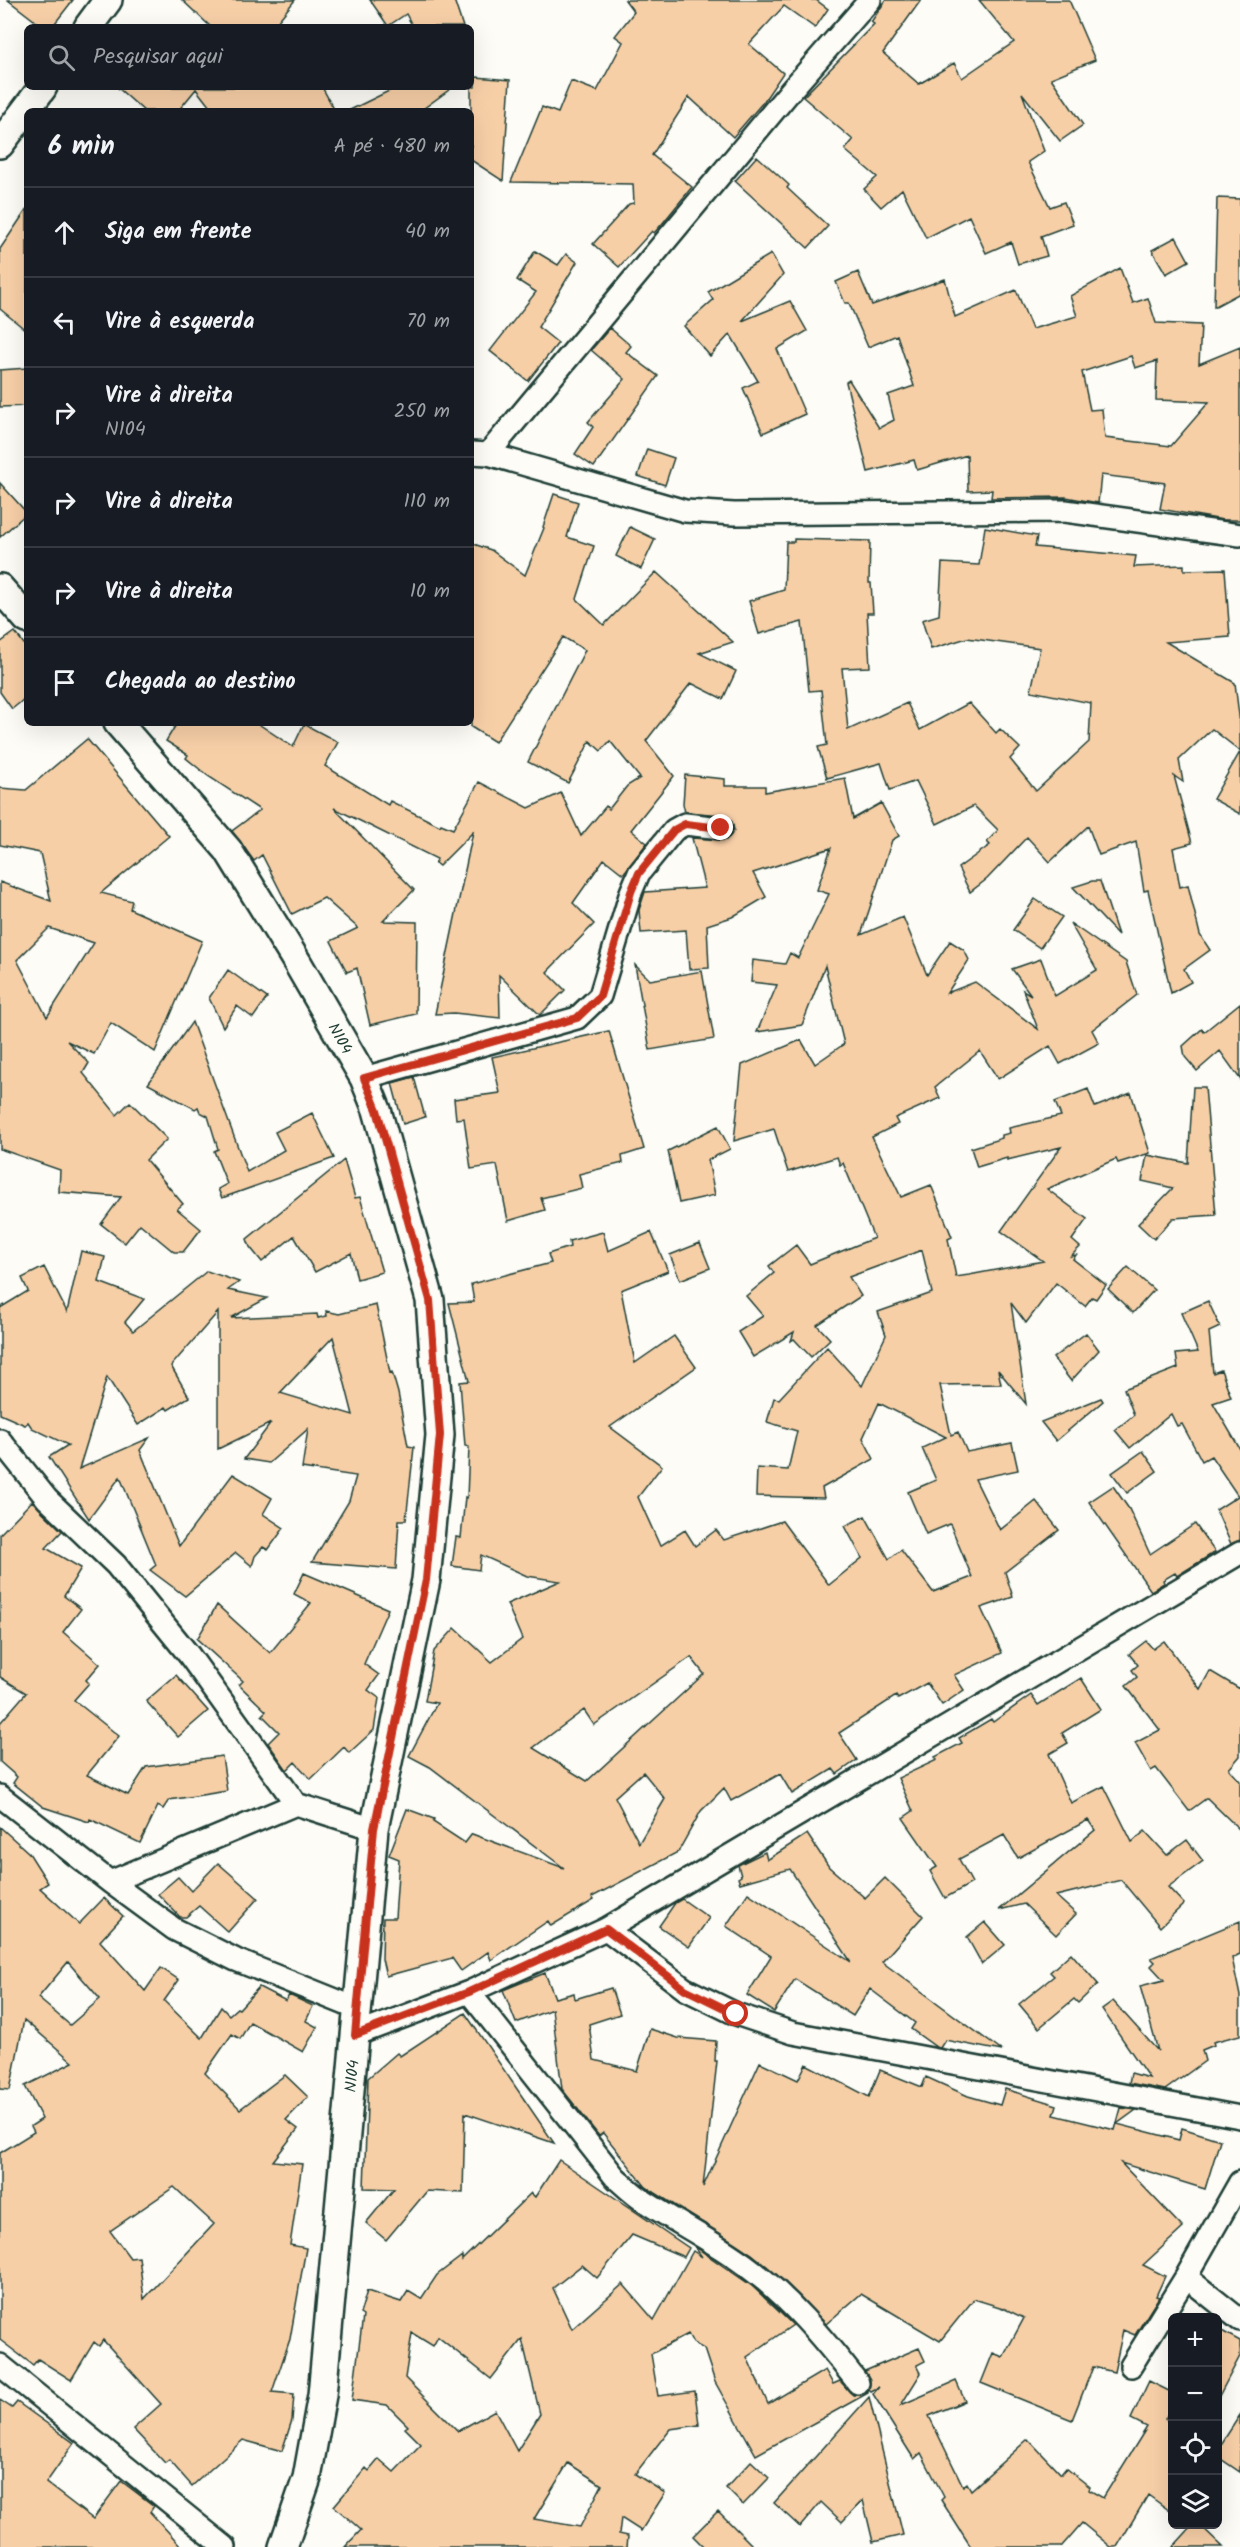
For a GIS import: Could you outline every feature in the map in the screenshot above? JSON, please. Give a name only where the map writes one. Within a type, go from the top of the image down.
[{"type":"street","points":[[90,24],[108,0]]},
{"type":"street","points":[[870,0],[480,454],[685,511],[734,514],[1065,511],[1240,535]]},
{"type":"street","points":[[27,108],[41,90]]},
{"type":"street","points":[[0,144],[24,112]]},
{"type":"street","points":[[1,589],[24,616]]},
{"type":"street","name":"N104","points":[[121,726],[228,850],[297,962],[364,1078],[377,1110],[430,1300],[440,1435],[426,1580],[374,1829],[322,2395],[307,2478],[283,2547]]},
{"type":"street","points":[[364,1078],[577,1018],[600,996],[631,892],[639,873],[674,830],[685,824],[721,828]]},
{"type":"street","points":[[0,1440],[48,1498],[116,1565],[181,1646],[296,1804],[374,1829]]},
{"type":"street","points":[[0,1796],[174,1929],[357,2022],[469,1992],[606,1929],[1240,1553]]},
{"type":"street","points":[[110,1882],[296,1804]]},
{"type":"street","points":[[606,1929],[685,1989],[736,2014],[793,2032],[1240,2117]]},
{"type":"street","points":[[469,1992],[615,2177],[645,2202],[695,2230],[745,2264],[780,2292],[837,2355],[858,2383]]},
{"type":"street","points":[[1131,2366],[1186,2277],[1240,2182]]},
{"type":"street","points":[[1186,2277],[1240,2320]]},
{"type":"street","points":[[0,2365],[225,2547]]},
{"type":"building","points":[[8,0],[73,0],[54,24],[39,24]]},
{"type":"building","points":[[182,0],[295,0],[275,24],[208,24]]},
{"type":"building","points":[[370,0],[454,0],[462,24],[411,24],[406,14],[391,24],[387,24]]},
{"type":"building","points":[[625,0],[816,0],[828,9],[815,28],[784,6],[749,44],[783,73],[764,101],[733,137],[689,97],[652,155],[692,187],[654,233],[652,231],[619,267],[593,244],[629,204],[634,203],[633,184],[511,182],[542,107],[558,113],[571,81],[597,91],[623,42],[615,36],[634,12]]},
{"type":"building","points":[[886,0],[921,0],[883,53],[919,84],[954,63],[962,78],[1014,42],[979,0],[1069,0],[1095,60],[1051,78],[1083,125],[1060,141],[1022,93],[1044,151],[1028,162],[1050,207],[1064,202],[1073,224],[1041,236],[1047,256],[1018,264],[1011,242],[986,253],[969,216],[926,238],[902,189],[881,207],[864,189],[877,177],[845,150],[853,140],[803,97],[874,24],[871,22]]},
{"type":"building","points":[[476,77],[510,80],[503,181],[474,162],[474,108],[471,108],[471,90],[475,87]]},
{"type":"building","points":[[120,90],[195,90],[180,108],[141,108]]},
{"type":"building","points":[[197,90],[324,90],[333,108],[211,108]]},
{"type":"building","points":[[391,90],[449,90],[424,108],[354,108]]},
{"type":"building","points":[[757,156],[789,185],[787,188],[828,226],[808,248],[735,181]]},
{"type":"building","points":[[1217,198],[1240,199],[1240,293],[1214,307]]},
{"type":"building","points":[[24,213],[24,329],[0,309],[0,249]]},
{"type":"building","points":[[1176,237],[1189,261],[1166,274],[1152,250]]},
{"type":"building","points":[[535,251],[558,265],[566,254],[577,262],[538,327],[558,343],[528,381],[490,351],[536,292],[517,280]]},
{"type":"building","points":[[771,254],[783,275],[742,321],[790,301],[807,331],[777,349],[805,414],[763,433],[743,388],[758,381],[730,334],[710,356],[684,326],[713,300],[708,292]]},
{"type":"building","points":[[1120,268],[1133,303],[1148,298],[1156,323],[1201,325],[1199,364],[1240,347],[1240,520],[1223,520],[1160,509],[1165,483],[1101,475],[1098,503],[1066,497],[991,498],[992,490],[968,491],[967,455],[917,470],[914,460],[868,472],[846,382],[849,380],[879,428],[894,420],[888,395],[914,386],[897,335],[868,347],[849,303],[845,303],[836,282],[858,272],[872,305],[945,279],[955,317],[1016,290],[1032,329],[1077,316],[1070,296]],"holes":[[[1131,356],[1135,368],[1157,361],[1156,400],[1209,402],[1171,446],[1105,438],[1102,409],[1090,410],[1082,372]]]},
{"type":"building","points":[[610,328],[631,346],[626,352],[658,376],[594,467],[575,454],[593,427],[588,422],[625,379],[591,350]]},
{"type":"building","points":[[24,368],[24,406],[0,407],[0,370]]},
{"type":"building","points":[[647,449],[674,458],[665,485],[638,476]]},
{"type":"building","points":[[0,483],[24,510],[24,516],[0,537]]},
{"type":"building","points":[[554,494],[578,502],[567,537],[594,546],[577,599],[604,625],[656,572],[733,642],[699,653],[736,671],[723,699],[691,683],[646,741],[674,776],[631,830],[647,843],[627,869],[623,874],[604,859],[573,903],[594,924],[547,972],[565,990],[540,1015],[499,975],[500,1018],[454,1013],[435,1014],[473,832],[439,866],[435,863],[437,859],[334,808],[414,890],[383,921],[417,922],[416,1014],[370,1025],[357,968],[347,972],[331,941],[358,928],[324,898],[292,914],[262,855],[254,861],[232,831],[260,810],[208,776],[186,758],[188,755],[166,741],[175,726],[262,726],[293,747],[303,726],[308,726],[338,742],[325,766],[388,805],[390,801],[440,826],[441,824],[453,829],[479,782],[529,808],[561,793],[581,836],[606,806],[609,809],[627,786],[640,778],[610,741],[601,751],[590,741],[568,783],[528,762],[585,650],[563,637],[495,742],[471,727],[474,726],[474,544],[491,550],[525,575]]},
{"type":"building","points":[[630,527],[655,539],[641,569],[616,556]]},
{"type":"building","points":[[985,527],[1037,536],[1035,547],[1136,556],[1134,567],[1184,565],[1184,570],[1225,569],[1230,637],[1166,642],[1235,683],[1240,724],[1240,751],[1212,729],[1179,760],[1183,782],[1174,776],[1192,843],[1173,848],[1180,887],[1188,885],[1200,935],[1210,950],[1184,969],[1191,982],[1171,993],[1148,890],[1144,891],[1136,842],[1099,855],[1088,826],[1050,862],[1027,837],[987,879],[970,892],[958,868],[990,845],[987,842],[998,830],[974,806],[937,824],[916,781],[890,790],[881,763],[827,778],[818,747],[827,745],[821,690],[809,691],[802,622],[759,634],[749,601],[784,590],[786,542],[794,542],[794,539],[870,541],[869,583],[871,583],[873,613],[867,613],[870,667],[842,668],[848,730],[907,703],[920,730],[969,703],[996,733],[1000,729],[1020,748],[1010,759],[1036,791],[1089,742],[1091,703],[1031,691],[1040,648],[967,638],[931,649],[922,620],[939,615],[942,563],[979,565]]},
{"type":"building","points":[[15,632],[24,644],[24,699],[12,709],[0,692],[0,643]]},
{"type":"building","points":[[87,739],[169,836],[101,893],[132,901],[130,909],[202,941],[155,1052],[111,1023],[94,1054],[67,1041],[89,1063],[83,1073],[117,1115],[130,1102],[167,1139],[146,1160],[183,1204],[177,1209],[201,1229],[183,1252],[174,1252],[140,1224],[125,1243],[101,1224],[121,1197],[59,1192],[60,1170],[0,1149],[0,882],[51,901],[40,853],[0,845],[0,788],[26,790]],"holes":[[[49,928],[94,943],[47,1017],[17,960]]]},
{"type":"building","points":[[1240,752],[1240,814],[1213,799]]},
{"type":"building","points":[[685,775],[725,779],[725,786],[765,786],[765,792],[845,778],[853,819],[881,803],[899,836],[892,840],[861,935],[903,917],[927,975],[950,941],[964,950],[969,960],[947,993],[975,982],[1038,1029],[1023,990],[1031,995],[1012,969],[1041,959],[1055,996],[1097,970],[1070,923],[1126,962],[1137,995],[1092,1030],[1099,1043],[1060,1064],[1050,1046],[998,1079],[980,1051],[935,1087],[940,1098],[895,1118],[898,1124],[872,1137],[901,1197],[931,1185],[952,1237],[948,1239],[956,1277],[969,1275],[1043,1261],[1001,1231],[1061,1147],[1007,1160],[1007,1158],[977,1167],[971,1148],[1002,1138],[1002,1135],[1010,1133],[1009,1128],[1061,1116],[1055,1102],[1088,1089],[1095,1107],[1131,1093],[1150,1153],[1118,1163],[1116,1159],[1047,1189],[1087,1219],[1072,1240],[1080,1247],[1071,1256],[1076,1255],[1073,1259],[1106,1285],[1096,1299],[1092,1297],[1085,1306],[1056,1283],[1026,1323],[1011,1303],[1026,1404],[998,1370],[1001,1384],[940,1385],[951,1435],[958,1432],[967,1452],[1012,1443],[1018,1470],[975,1479],[1000,1530],[1036,1501],[1059,1530],[1005,1572],[1013,1597],[981,1608],[1002,1653],[954,1675],[964,1690],[942,1705],[927,1683],[898,1699],[896,1696],[839,1733],[857,1760],[837,1774],[833,1769],[792,1794],[780,1774],[731,1801],[724,1788],[701,1811],[678,1852],[592,1897],[594,1900],[551,1926],[548,1921],[491,1960],[488,1952],[461,1971],[452,1958],[386,1976],[382,1959],[383,1918],[395,1918],[399,1859],[389,1855],[407,1809],[434,1819],[433,1822],[465,1843],[472,1834],[564,1868],[430,1767],[409,1756],[437,1703],[425,1701],[434,1651],[455,1628],[492,1662],[522,1639],[507,1604],[560,1581],[527,1576],[481,1555],[479,1570],[452,1566],[456,1537],[461,1538],[465,1497],[467,1498],[469,1447],[465,1446],[460,1382],[469,1381],[449,1303],[474,1302],[471,1284],[551,1263],[548,1254],[570,1247],[569,1241],[603,1232],[608,1251],[651,1232],[668,1271],[621,1290],[635,1363],[674,1336],[696,1367],[610,1427],[662,1466],[638,1497],[660,1546],[685,1530],[695,1546],[716,1530],[724,1540],[782,1521],[829,1585],[862,1558],[845,1526],[865,1516],[889,1559],[901,1550],[933,1592],[972,1577],[950,1524],[926,1534],[908,1492],[936,1480],[922,1448],[946,1437],[879,1403],[863,1438],[874,1459],[822,1488],[824,1498],[756,1496],[757,1468],[788,1470],[797,1431],[767,1422],[774,1398],[779,1399],[827,1347],[862,1386],[886,1335],[878,1312],[932,1293],[922,1250],[849,1277],[861,1296],[817,1325],[830,1339],[811,1357],[794,1339],[791,1341],[794,1332],[753,1357],[738,1332],[763,1316],[746,1296],[774,1273],[769,1266],[796,1245],[810,1264],[874,1238],[843,1163],[840,1165],[837,1157],[788,1172],[774,1129],[734,1141],[742,1065],[801,1040],[815,1064],[844,1044],[825,966],[802,1025],[757,1032],[777,985],[751,982],[753,960],[785,964],[790,953],[798,958],[829,894],[817,890],[831,848],[753,873],[766,897],[732,917],[707,925],[709,968],[689,969],[686,930],[641,933],[639,910],[645,892],[705,888],[692,838],[726,840],[734,830],[732,822],[723,815],[685,812],[683,804]],"holes":[[[691,1657],[704,1674],[587,1781],[533,1748],[584,1710],[594,1725]],[[643,1772],[665,1799],[639,1843],[615,1797]]]},
{"type":"building","points":[[1100,881],[1118,935],[1073,887]]},
{"type":"building","points":[[1035,899],[1062,917],[1040,948],[1013,930]]},
{"type":"building","points":[[635,965],[650,980],[702,971],[714,1039],[650,1050]]},
{"type":"building","points":[[228,970],[267,998],[253,1018],[237,1006],[223,1027],[209,998]]},
{"type":"building","points":[[1240,1003],[1240,1079],[1220,1051],[1197,1071],[1185,1057],[1183,1046],[1202,1029],[1204,1032]]},
{"type":"building","points":[[192,1022],[247,1172],[284,1150],[275,1132],[312,1113],[334,1158],[222,1198],[218,1189],[227,1184],[214,1151],[218,1149],[208,1116],[200,1112],[198,1107],[195,1109],[148,1084]]},
{"type":"building","points":[[609,1031],[644,1149],[622,1156],[623,1163],[579,1174],[582,1188],[541,1198],[545,1210],[508,1221],[497,1165],[471,1169],[464,1118],[456,1119],[454,1099],[500,1093],[492,1057]]},
{"type":"building","points":[[414,1077],[425,1117],[403,1124],[392,1083]]},
{"type":"building","points":[[1193,1087],[1205,1087],[1216,1215],[1173,1218],[1154,1239],[1138,1224],[1173,1188],[1142,1181],[1147,1155],[1188,1163]]},
{"type":"building","points":[[718,1126],[730,1149],[708,1160],[715,1195],[679,1203],[668,1151]]},
{"type":"building","points":[[344,1160],[355,1198],[360,1197],[382,1272],[357,1279],[351,1253],[315,1272],[294,1236],[262,1262],[250,1247],[247,1239]]},
{"type":"building","points":[[700,1243],[710,1268],[680,1280],[670,1255]]},
{"type":"building","points":[[81,1251],[105,1257],[99,1282],[144,1299],[125,1322],[133,1331],[207,1271],[239,1282],[228,1290],[267,1298],[231,1318],[317,1314],[318,1318],[327,1316],[326,1311],[339,1314],[376,1305],[390,1373],[392,1372],[398,1393],[408,1446],[414,1447],[406,1520],[399,1520],[396,1569],[312,1562],[349,1501],[356,1476],[302,1468],[308,1429],[269,1463],[244,1459],[271,1423],[218,1449],[218,1312],[171,1366],[189,1397],[168,1410],[166,1407],[138,1425],[107,1377],[79,1469],[149,1438],[140,1450],[179,1546],[233,1474],[272,1498],[263,1514],[284,1528],[268,1550],[263,1547],[255,1556],[252,1566],[236,1553],[185,1596],[150,1570],[156,1565],[120,1477],[89,1519],[49,1457],[68,1445],[32,1428],[28,1422],[25,1425],[0,1414],[0,1308],[28,1291],[22,1278],[44,1267],[67,1312]],"holes":[[[333,1337],[353,1415],[280,1393]]]},
{"type":"building","points":[[1128,1267],[1154,1290],[1133,1313],[1108,1289]]},
{"type":"building","points":[[1208,1301],[1220,1327],[1209,1332],[1213,1373],[1221,1370],[1231,1397],[1213,1403],[1240,1449],[1240,1540],[1231,1544],[1216,1510],[1238,1496],[1211,1456],[1202,1461],[1182,1424],[1177,1426],[1171,1414],[1130,1448],[1115,1430],[1134,1415],[1124,1389],[1178,1368],[1176,1354],[1198,1352],[1181,1313]]},
{"type":"building","points":[[1086,1333],[1099,1350],[1071,1381],[1053,1358]]},
{"type":"building","points":[[1101,1398],[1103,1401],[1056,1441],[1041,1422]]},
{"type":"building","points":[[1143,1451],[1157,1471],[1127,1493],[1112,1473]]},
{"type":"building","points":[[1113,1486],[1129,1509],[1150,1554],[1195,1524],[1215,1552],[1177,1576],[1175,1573],[1163,1580],[1164,1583],[1151,1591],[1089,1502]]},
{"type":"building","points":[[32,1501],[62,1531],[46,1548],[81,1568],[64,1596],[81,1609],[63,1632],[100,1664],[86,1680],[89,1683],[74,1700],[119,1736],[87,1775],[128,1795],[146,1767],[222,1756],[227,1791],[169,1800],[163,1809],[158,1806],[140,1843],[90,1819],[89,1822],[43,1807],[13,1783],[17,1777],[0,1762],[0,1723],[26,1693],[0,1677],[0,1534]]},
{"type":"building","points":[[304,1573],[388,1609],[364,1664],[379,1675],[368,1690],[379,1698],[374,1730],[349,1753],[344,1747],[311,1779],[295,1762],[287,1770],[268,1743],[279,1732],[262,1715],[266,1711],[239,1685],[243,1681],[197,1639],[217,1605],[270,1653],[311,1603],[294,1594]]},
{"type":"building","points":[[1146,1641],[1153,1649],[1164,1641],[1200,1689],[1210,1671],[1240,1689],[1240,1756],[1229,1769],[1240,1781],[1240,1830],[1207,1798],[1189,1811],[1156,1768],[1151,1771],[1135,1743],[1160,1730],[1126,1686],[1137,1677],[1132,1670],[1138,1665],[1129,1654]]},
{"type":"building","points":[[176,1675],[208,1711],[178,1737],[146,1701]]},
{"type":"building","points":[[1081,1678],[1101,1709],[1062,1733],[1068,1743],[1049,1754],[1071,1803],[1104,1786],[1132,1842],[1145,1831],[1167,1855],[1187,1840],[1203,1861],[1168,1887],[1184,1904],[1160,1927],[1121,1880],[1056,1896],[1076,1914],[1056,1935],[1024,1904],[999,1910],[1095,1830],[1088,1820],[1018,1858],[1004,1835],[959,1859],[972,1883],[945,1898],[930,1871],[937,1867],[903,1818],[913,1811],[898,1778],[937,1760],[935,1757],[962,1743],[959,1738],[991,1719],[993,1722],[1031,1695],[1038,1705]]},
{"type":"building","points":[[0,1827],[29,1853],[48,1883],[40,1888],[79,1924],[104,1898],[123,1916],[100,1941],[145,1991],[161,1968],[179,1980],[164,2001],[202,2038],[221,2007],[229,2015],[237,2008],[239,2009],[259,1987],[286,2001],[289,1995],[313,2006],[306,2021],[317,2027],[303,2052],[250,2022],[240,2039],[232,2034],[205,2073],[240,2109],[285,2075],[308,2097],[286,2120],[298,2129],[273,2161],[302,2164],[290,2245],[306,2248],[290,2339],[272,2392],[294,2394],[292,2420],[282,2451],[243,2440],[192,2486],[169,2460],[165,2463],[133,2429],[161,2404],[103,2340],[99,2346],[94,2342],[71,2380],[38,2359],[33,2365],[0,2340],[0,2153],[34,2132],[31,2126],[42,2119],[25,2086],[73,2062],[24,2020],[10,2090],[0,2089]],"holes":[[[68,1962],[100,1999],[70,2025],[38,1998]],[[174,2187],[214,2224],[144,2299],[139,2257],[130,2258],[110,2231]]]},
{"type":"building","points":[[807,1834],[829,1867],[865,1898],[885,1878],[923,1916],[882,1962],[1002,2051],[945,2040],[940,2048],[936,2047],[911,2029],[915,2023],[870,1989],[853,2016],[795,1979],[774,2012],[747,1995],[771,1956],[726,1926],[748,1893],[851,1962],[790,1869],[740,1883],[738,1878],[741,1876],[738,1865],[765,1852],[767,1860]]},
{"type":"building","points":[[218,1863],[258,1898],[228,1932],[199,1906],[186,1917],[180,1917],[158,1894],[178,1877],[191,1891]]},
{"type":"building","points":[[682,1899],[709,1918],[689,1947],[659,1926],[675,1903]]},
{"type":"building","points":[[1240,1921],[1240,1954],[1232,1958],[1240,1996],[1240,2035],[1213,2042],[1214,2045],[1202,2050],[1205,2061],[1165,2090],[1129,2083],[1131,2073],[1149,2078],[1102,2009],[1113,2001],[1158,2051],[1140,1986],[1164,1980],[1151,1966],[1155,1962],[1151,1958]]},
{"type":"building","points":[[985,1922],[1005,1945],[982,1964],[967,1937]]},
{"type":"building","points":[[1071,1953],[1098,1984],[1078,2003],[1074,1999],[1039,2028],[1019,2004],[1054,1976],[1050,1972]]},
{"type":"building","points":[[545,1973],[555,1998],[574,1993],[575,1999],[611,1988],[620,2014],[589,2024],[594,2060],[637,2071],[650,2029],[678,2038],[716,2041],[715,2061],[717,2061],[703,2187],[760,2062],[798,2080],[806,2064],[869,2097],[880,2070],[922,2087],[926,2077],[968,2096],[1000,2105],[1005,2089],[1057,2105],[1054,2115],[1115,2130],[1121,2108],[1136,2110],[1117,2124],[1179,2140],[1182,2128],[1220,2140],[1205,2189],[1121,2163],[1183,2228],[1143,2265],[1165,2276],[1156,2296],[1159,2297],[1135,2335],[1123,2330],[1114,2372],[1093,2367],[1072,2420],[981,2383],[993,2353],[1003,2357],[1024,2318],[1003,2308],[974,2299],[940,2341],[861,2294],[826,2324],[784,2281],[752,2254],[646,2187],[603,2133],[599,2136],[562,2089],[552,2009],[516,2023],[503,1990]]},
{"type":"building","points":[[465,2013],[554,2143],[465,2113],[463,2193],[427,2191],[386,2240],[366,2223],[394,2189],[364,2188],[368,2078],[397,2053],[400,2056]]},
{"type":"building","points":[[559,2160],[689,2248],[684,2257],[632,2235],[597,2278],[582,2265],[553,2288],[572,2329],[623,2284],[654,2320],[693,2251],[702,2257],[694,2246],[752,2286],[793,2325],[747,2357],[768,2404],[825,2370],[833,2384],[840,2381],[853,2395],[860,2395],[868,2391],[868,2393],[756,2455],[715,2382],[704,2349],[693,2343],[688,2334],[651,2354],[658,2396],[695,2391],[699,2425],[670,2429],[635,2474],[665,2493],[641,2531],[621,2518],[619,2534],[628,2536],[627,2547],[345,2547],[361,2530],[334,2506],[366,2468],[369,2471],[379,2459],[394,2472],[421,2444],[405,2428],[408,2426],[387,2405],[352,2400],[363,2316],[360,2314],[367,2291],[401,2302],[408,2291],[421,2299],[437,2275],[462,2256],[462,2260],[531,2193],[535,2197]],"holes":[[[412,2333],[433,2346],[438,2337],[491,2379],[522,2339],[540,2414],[517,2451],[495,2410],[458,2431],[405,2378]],[[568,2463],[602,2485],[580,2527],[534,2519]]]},
{"type":"building","points":[[1222,2331],[1240,2341],[1240,2356],[1222,2390]]},
{"type":"building","points":[[919,2348],[925,2361],[917,2365],[921,2373],[901,2405],[956,2381],[965,2401],[929,2416],[963,2486],[967,2483],[971,2490],[1028,2439],[1061,2474],[1066,2468],[1090,2487],[1089,2490],[1103,2498],[1147,2427],[1131,2419],[1149,2381],[1168,2390],[1168,2413],[1165,2419],[1168,2421],[1168,2509],[1148,2495],[1117,2547],[1111,2547],[1082,2523],[1061,2547],[971,2547],[941,2500],[944,2497],[921,2453],[914,2459],[873,2394],[879,2387],[871,2391],[869,2389],[870,2381],[865,2371]]},
{"type":"building","points":[[869,2397],[903,2535],[873,2542],[863,2500],[842,2522],[821,2502],[800,2527],[774,2503]]},
{"type":"building","points":[[0,2400],[12,2408],[17,2402],[74,2443],[46,2483],[93,2519],[121,2481],[154,2506],[150,2512],[182,2547],[0,2547]]},
{"type":"building","points":[[1240,2415],[1240,2472],[1222,2460],[1222,2443]]},
{"type":"building","points":[[751,2461],[769,2478],[743,2505],[726,2488]]},
{"type":"building","points":[[718,2511],[754,2547],[704,2547],[693,2536]]},
{"type":"building","points":[[1189,2529],[1204,2529],[1223,2547],[1173,2547]]},
{"type":"route","points":[[721,828],[685,824],[674,830],[639,873],[631,892],[619,939],[600,996],[577,1018],[364,1078],[377,1110],[430,1300],[440,1435],[426,1580],[374,1829],[355,2035],[469,1992],[606,1929],[685,1989],[736,2014]]}]
